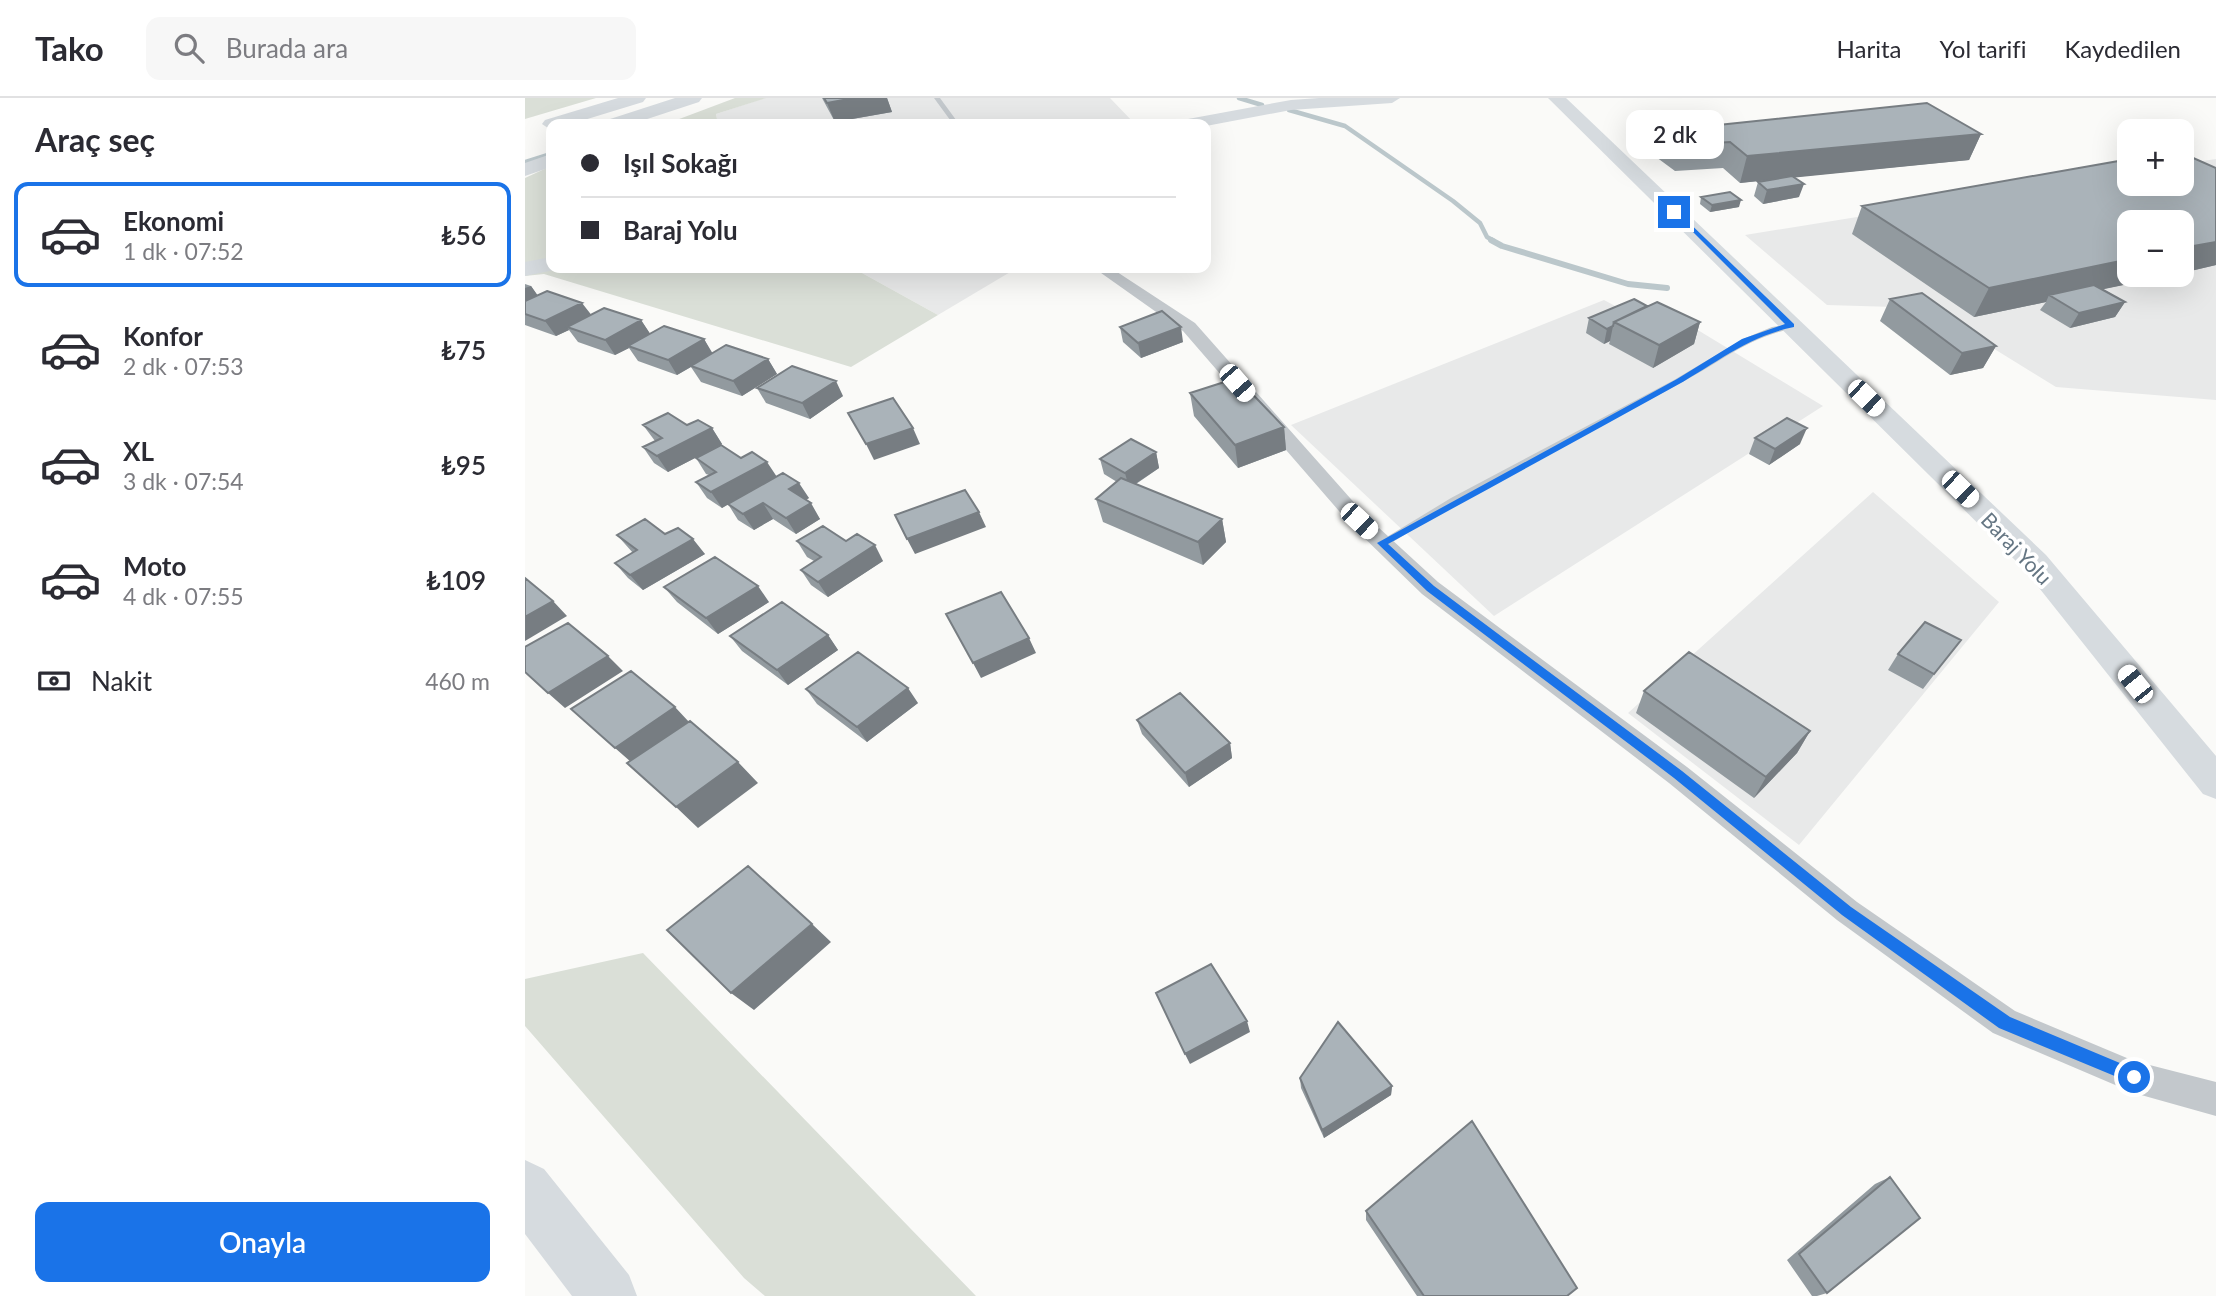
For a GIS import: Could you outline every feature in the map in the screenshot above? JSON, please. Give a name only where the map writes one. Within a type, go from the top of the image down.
[{"type":"highway","points":[[571,119],[637,98]]},
{"type":"highway","points":[[631,119],[702,100]]},
{"type":"highway","points":[[659,119],[702,100]]},
{"type":"highway","points":[[525,152],[546,130]]},
{"type":"highway","points":[[525,170],[546,162]]},
{"type":"highway","points":[[525,1188],[608,1296]]},
{"type":"street","points":[[1211,120],[1291,106],[1392,98]]},
{"type":"street","name":"Baraj Yolu","points":[[1556,98],[2035,562],[2216,783]]},
{"type":"street","points":[[525,269],[546,265]]},
{"type":"street","points":[[1108,273],[1189,327],[1359,521],[1430,588],[1678,775],[1847,911],[2004,1022],[2134,1077],[2216,1099]]},
{"type":"lane","points":[[937,98],[952,119]]},
{"type":"lane","points":[[1381,543],[1679,381],[1744,341],[1780,327],[1791,326]]},
{"type":"shaded area","points":[[525,98],[596,98],[525,119]]},
{"type":"shaded area","points":[[735,98],[766,98],[716,114],[717,119],[679,119]]},
{"type":"shaded area","points":[[765,98],[1110,98],[1130,119],[717,119],[716,114]]},
{"type":"shaded area","points":[[2216,159],[2216,400],[2056,387],[1928,308],[1827,305],[1745,235],[2117,175],[2117,196],[2194,196],[2194,162]]},
{"type":"shaded area","points":[[546,168],[546,273],[862,273],[938,315],[851,367],[544,274],[525,276],[525,178]]},
{"type":"shaded area","points":[[862,273],[1009,273],[938,315]]},
{"type":"shaded area","points":[[1604,300],[1630,314],[1655,304],[1823,406],[1494,616],[1291,425]]},
{"type":"shaded area","points":[[1873,492],[1999,602],[1799,845],[1628,713]]},
{"type":"shaded area","points":[[643,953],[976,1296],[765,1296],[744,1278],[525,1026],[525,979]]},
{"type":"building","points":[[824,98],[854,98],[827,103]]},
{"type":"building","points":[[1927,103],[1981,134],[1747,156],[1730,142],[1681,145],[1661,131]]},
{"type":"building","points":[[2194,158],[2216,168],[2216,242],[2194,246],[2194,210],[2117,210],[2117,262],[1989,288],[1862,206],[2117,161],[2117,196],[2194,196]]},
{"type":"building","points":[[1792,176],[1804,184],[1767,190],[1758,182]]},
{"type":"building","points":[[1730,192],[1741,200],[1712,205],[1701,197]]},
{"type":"building","points":[[2094,285],[2125,302],[2079,313],[2049,295]]},
{"type":"building","points":[[547,291],[582,303],[545,321],[525,314],[525,301]]},
{"type":"building","points":[[1922,293],[1996,346],[1962,353],[1890,299]]},
{"type":"building","points":[[1634,299],[1647,306],[1614,322],[1613,326],[1607,329],[1589,318]]},
{"type":"building","points":[[1657,302],[1700,322],[1659,345],[1614,322]]},
{"type":"building","points":[[604,308],[641,320],[605,340],[567,327]]},
{"type":"building","points":[[1162,311],[1181,327],[1138,343],[1120,327]]},
{"type":"building","points":[[664,326],[704,339],[668,360],[628,346]]},
{"type":"building","points":[[726,345],[768,359],[733,381],[691,366]]},
{"type":"building","points":[[792,366],[836,381],[802,403],[757,388]]},
{"type":"building","points":[[1237,378],[1284,427],[1235,445],[1190,393]]},
{"type":"building","points":[[893,398],[913,428],[866,444],[848,413]]},
{"type":"building","points":[[668,413],[687,425],[698,420],[712,428],[657,456],[643,447],[662,438],[643,425]]},
{"type":"building","points":[[1787,418],[1807,428],[1775,449],[1755,438]]},
{"type":"building","points":[[1131,439],[1156,452],[1125,473],[1100,459]]},
{"type":"building","points":[[721,445],[741,458],[752,452],[767,462],[711,492],[696,482],[716,472],[696,458]]},
{"type":"building","points":[[783,473],[799,483],[789,489],[811,503],[786,518],[763,503],[743,514],[728,504]]},
{"type":"building","points":[[1121,478],[1222,519],[1198,542],[1096,499]]},
{"type":"building","points":[[965,490],[979,512],[907,539],[895,515]]},
{"type":"building","points":[[645,519],[665,534],[678,528],[693,539],[630,575],[615,563],[637,550],[617,535]]},
{"type":"building","points":[[823,526],[846,541],[857,534],[875,545],[818,582],[801,570],[821,557],[797,541]]},
{"type":"building","points":[[715,557],[758,586],[706,618],[664,587]]},
{"type":"building","points":[[525,578],[553,601],[525,617]]},
{"type":"building","points":[[1001,592],[1029,638],[973,663],[946,614]]},
{"type":"building","points":[[782,602],[828,635],[777,670],[730,636]]},
{"type":"building","points":[[1925,622],[1961,640],[1934,674],[1898,654]]},
{"type":"building","points":[[568,623],[608,656],[548,693],[525,672],[525,647]]},
{"type":"building","points":[[858,652],[908,688],[857,727],[806,689]]},
{"type":"building","points":[[1689,652],[1810,731],[1766,777],[1644,691]]},
{"type":"building","points":[[631,671],[675,707],[615,748],[571,709]]},
{"type":"building","points":[[1180,693],[1230,743],[1185,773],[1137,720]]},
{"type":"building","points":[[690,721],[738,762],[676,807],[627,763]]},
{"type":"building","points":[[748,866],[812,924],[731,993],[667,930]]},
{"type":"building","points":[[1211,964],[1247,1021],[1185,1054],[1156,993]]},
{"type":"building","points":[[1338,1022],[1392,1086],[1322,1130],[1300,1078]]},
{"type":"building","points":[[1472,1121],[1577,1288],[1567,1296],[1424,1296],[1366,1211]]},
{"type":"building","points":[[1890,1177],[1920,1218],[1827,1293],[1799,1254]]},
{"type":"waterway","points":[[1239,98],[1262,105]]},
{"type":"waterway","points":[[1289,110],[1345,126],[1453,201],[1480,223],[1487,237],[1494,241]]},
{"type":"waterway","points":[[525,162],[546,156]]},
{"type":"waterway","points":[[1491,240],[1502,246],[1628,284],[1667,288]]},
{"type":"route","points":[[1674,212],[1791,326],[1780,327],[1744,341],[1679,381],[1381,543],[1430,588],[1678,775],[1847,911],[2004,1022],[2134,1077]]}]
